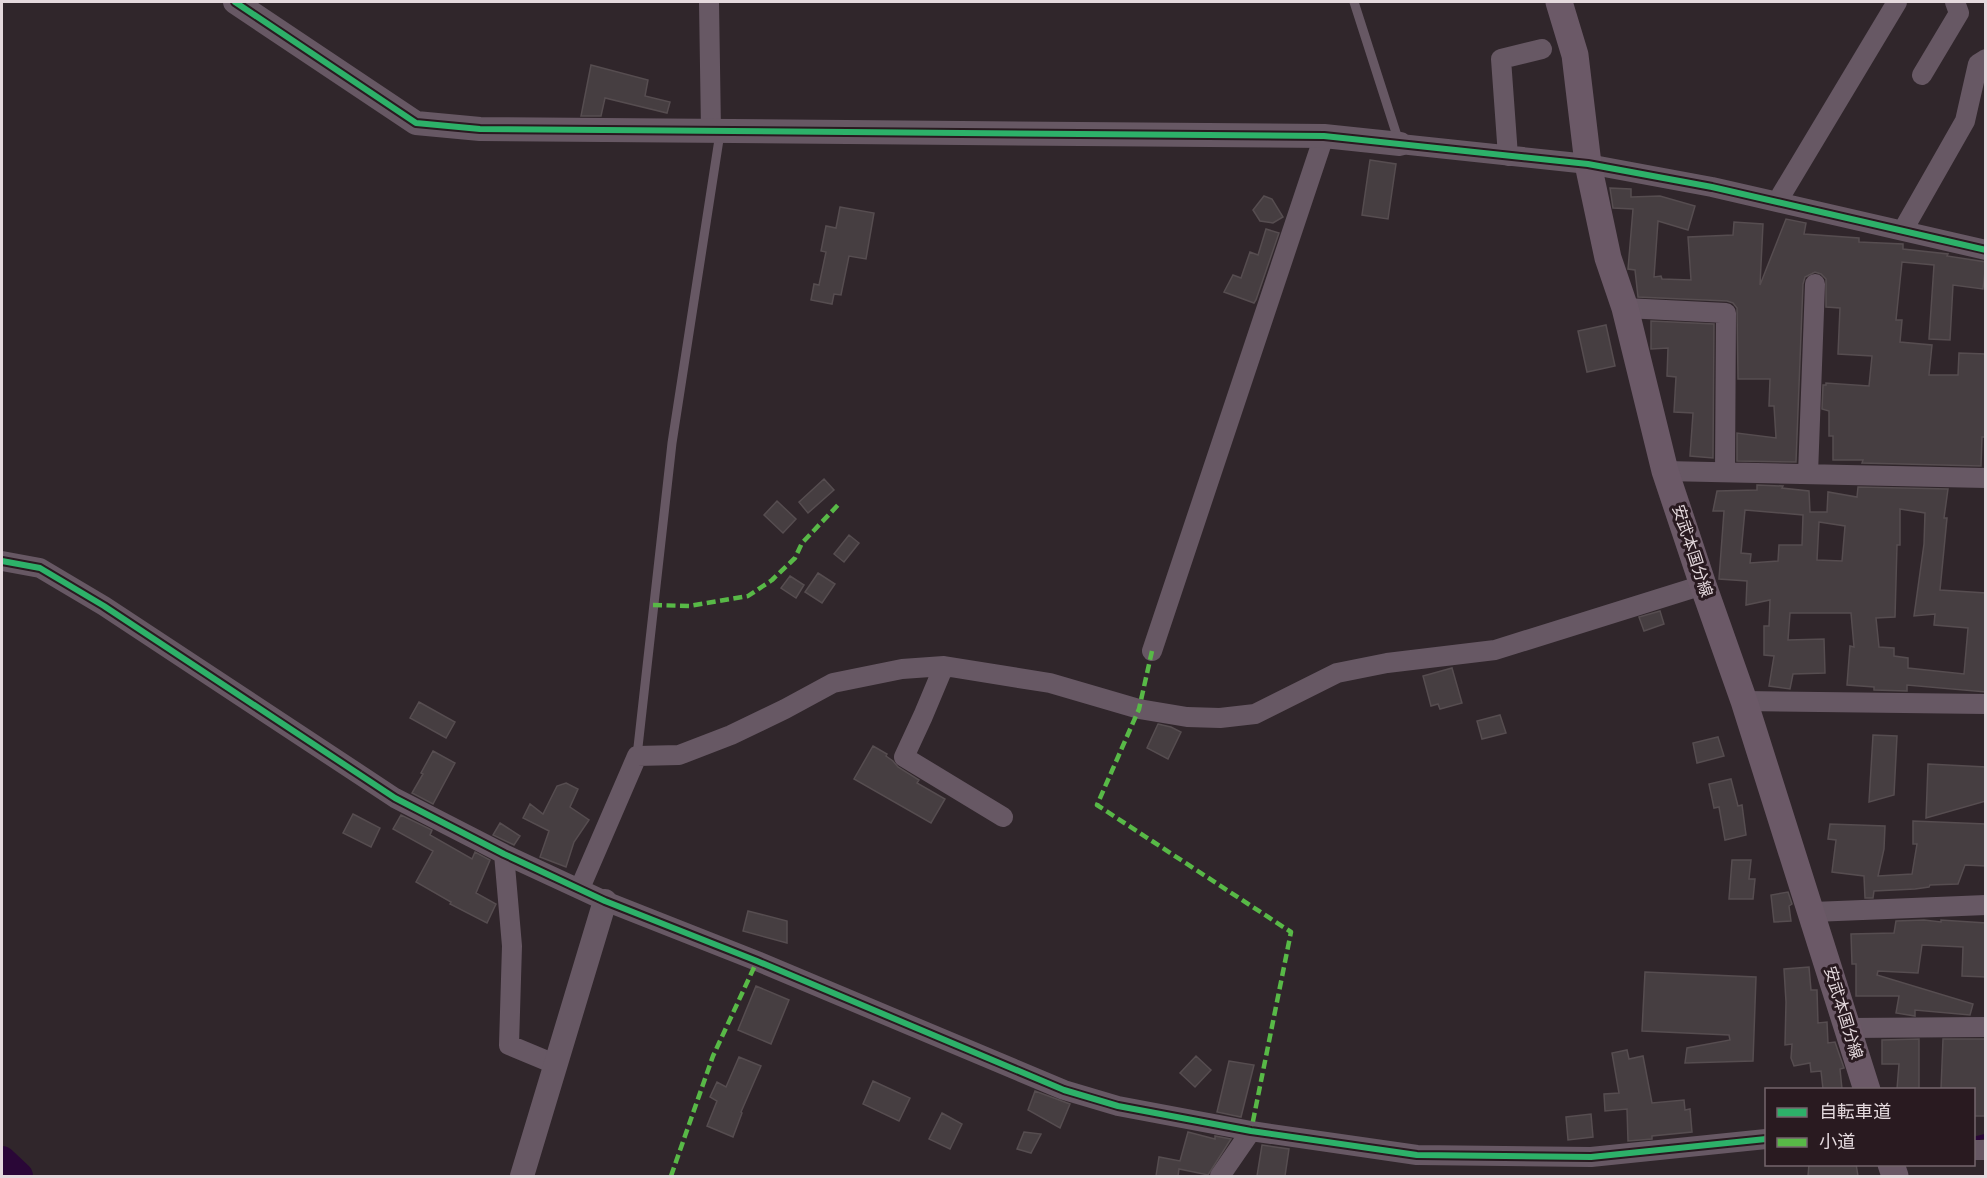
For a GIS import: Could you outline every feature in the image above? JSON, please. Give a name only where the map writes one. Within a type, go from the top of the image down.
[{"type":"main road","name":"安武本国分線","points":[[1559,2],[1575,55],[1588,164],[1608,258],[1625,308],[1665,471],[1813,912],[1867,1088]]},
{"type":"street","points":[[235,2],[416,123],[480,129],[1324,136],[1588,164],[1712,187],[1986,250]]},
{"type":"street","points":[[709,2],[716,131]]},
{"type":"street","points":[[1777,202],[1897,2]]},
{"type":"street","points":[[1922,75],[1959,13],[1955,2]]},
{"type":"street","points":[[1509,156],[1501,59],[1542,49]]},
{"type":"street","points":[[1904,230],[1965,121],[1978,64],[1986,59]]},
{"type":"street","points":[[1152,651],[1324,136]]},
{"type":"street","points":[[1808,474],[1815,284]]},
{"type":"street","points":[[1625,308],[1726,313],[1725,472]]},
{"type":"street","points":[[1665,471],[1986,478]]},
{"type":"street","points":[[2,561],[40,568],[113,613],[395,798],[504,854],[605,901],[757,961],[1064,1090],[1118,1106],[1251,1131],[1417,1155],[1592,1157],[1765,1139]]},
{"type":"street","points":[[580,888],[637,756],[679,755],[785,709],[832,682],[902,669],[944,666],[1050,683],[1139,709],[1187,717],[1220,718],[1255,714],[1337,673],[1387,663],[1495,650],[1702,585]]},
{"type":"street","points":[[944,666],[904,756],[1003,816]]},
{"type":"street","points":[[1744,701],[1986,704]]},
{"type":"street","points":[[504,854],[512,946],[509,1045],[557,1065]]},
{"type":"street","points":[[522,1176],[605,901]]},
{"type":"street","points":[[1813,912],[1986,905]]},
{"type":"street","points":[[1848,1028],[1986,1027]]},
{"type":"street","points":[[1220,1176],[1251,1131]]},
{"type":"lane","points":[[1354,2],[1400,144]]},
{"type":"lane","points":[[637,756],[672,443],[716,131]]},
{"type":"building","points":[[591,65],[648,80],[645,96],[670,102],[667,113],[605,98],[601,116],[581,116]]},
{"type":"building","points":[[1370,160],[1396,164],[1388,219],[1362,215]]},
{"type":"building","points":[[1610,188],[1631,189],[1631,197],[1660,196],[1695,206],[1688,230],[1658,221],[1654,277],[1661,276],[1662,279],[1691,280],[1688,237],[1733,235],[1734,222],[1763,224],[1760,285],[1786,219],[1806,223],[1804,234],[1859,238],[1859,242],[1903,244],[1903,249],[1948,254],[1947,256],[1986,262],[1983,289],[1953,285],[1950,340],[1929,339],[1934,265],[1902,262],[1896,320],[1902,320],[1900,342],[1932,345],[1929,375],[1958,375],[1959,353],[1986,354],[1986,437],[1982,437],[1981,466],[1862,463],[1863,460],[1833,460],[1833,436],[1829,436],[1829,411],[1822,409],[1823,385],[1826,383],[1869,386],[1872,356],[1838,354],[1840,308],[1826,307],[1826,279],[1815,272],[1805,277],[1803,284],[1796,462],[1737,461],[1737,433],[1776,438],[1774,406],[1769,406],[1770,379],[1738,379],[1737,308],[1733,303],[1727,301],[1638,297],[1635,270],[1628,269],[1633,209],[1613,208]]},
{"type":"building","points":[[1264,196],[1272,199],[1283,217],[1273,223],[1260,221],[1253,210]]},
{"type":"building","points":[[840,207],[874,213],[866,259],[849,256],[841,295],[834,294],[832,304],[811,300],[814,284],[819,285],[826,252],[821,251],[826,226],[836,228]]},
{"type":"building","points":[[1266,229],[1279,233],[1254,303],[1224,292],[1233,275],[1241,278],[1250,252],[1258,255]]},
{"type":"building","points":[[1651,321],[1714,324],[1713,458],[1690,456],[1693,413],[1674,412],[1676,377],[1667,376],[1668,348],[1651,349]]},
{"type":"building","points":[[1606,325],[1615,366],[1587,372],[1578,331]]},
{"type":"building","points":[[824,479],[834,490],[808,513],[799,502]]},
{"type":"building","points":[[1757,485],[1783,486],[1782,488],[1809,491],[1810,512],[1827,512],[1828,492],[1857,497],[1858,487],[1948,489],[1940,590],[1986,593],[1986,692],[1907,685],[1907,691],[1874,690],[1874,687],[1847,685],[1850,646],[1854,647],[1851,613],[1790,613],[1788,640],[1824,639],[1825,673],[1793,674],[1790,689],[1769,686],[1774,656],[1764,655],[1764,626],[1769,626],[1770,600],[1746,605],[1747,581],[1719,579],[1724,511],[1713,511],[1717,491],[1757,490]],"holes":[[[1900,509],[1925,513],[1924,544],[1914,616],[1935,614],[1934,625],[1968,628],[1964,674],[1908,668],[1908,658],[1894,656],[1894,648],[1879,647],[1876,618],[1895,617],[1897,545],[1900,545]],[[1745,510],[1803,515],[1802,545],[1779,545],[1778,561],[1750,563],[1751,554],[1741,553]],[[1819,522],[1845,526],[1842,561],[1817,560]]]},
{"type":"building","points":[[777,501],[796,519],[783,533],[764,515]]},
{"type":"building","points":[[849,535],[859,543],[844,562],[834,554]]},
{"type":"building","points":[[818,573],[835,584],[822,603],[805,592]]},
{"type":"building","points":[[790,576],[804,585],[796,598],[781,588]]},
{"type":"building","points":[[1660,611],[1664,624],[1644,631],[1639,617]]},
{"type":"building","points":[[1452,668],[1462,703],[1440,709],[1438,704],[1431,706],[1423,676]]},
{"type":"building","points":[[419,702],[455,722],[446,738],[410,718]]},
{"type":"building","points":[[1500,715],[1506,733],[1482,739],[1477,721]]},
{"type":"building","points":[[1158,724],[1181,732],[1168,759],[1147,748]]},
{"type":"building","points":[[1873,735],[1897,736],[1894,795],[1869,802]]},
{"type":"building","points":[[1718,737],[1724,756],[1697,763],[1693,743]]},
{"type":"building","points":[[873,746],[887,754],[886,756],[898,767],[919,780],[917,783],[945,799],[931,823],[854,779]]},
{"type":"building","points":[[433,751],[455,763],[433,804],[412,793]]},
{"type":"building","points":[[1928,764],[1986,767],[1986,801],[1926,818]]},
{"type":"building","points":[[1731,779],[1738,806],[1742,805],[1746,835],[1725,840],[1719,807],[1714,808],[1709,784]]},
{"type":"building","points":[[566,783],[578,789],[570,807],[589,820],[574,842],[566,867],[540,857],[549,831],[523,818],[530,804],[543,814],[557,786]]},
{"type":"building","points":[[353,814],[380,828],[371,847],[343,833]]},
{"type":"building","points":[[401,815],[432,830],[430,835],[472,859],[475,852],[490,860],[476,893],[496,904],[487,923],[450,904],[451,902],[416,882],[433,851],[393,829]]},
{"type":"building","points":[[1913,821],[1986,824],[1986,866],[1965,865],[1958,884],[1874,891],[1873,898],[1865,898],[1864,876],[1832,872],[1836,840],[1828,839],[1830,824],[1885,826],[1884,849],[1878,876],[1912,874],[1917,844],[1913,844]]},
{"type":"building","points":[[500,823],[520,836],[514,845],[493,835]]},
{"type":"building","points":[[1732,860],[1751,860],[1749,879],[1755,879],[1753,899],[1729,899]]},
{"type":"building","points":[[1788,892],[1792,904],[1789,906],[1791,921],[1774,922],[1771,895]]},
{"type":"building","points":[[748,911],[787,921],[787,943],[743,931]]},
{"type":"building","points":[[1896,921],[1986,923],[1986,977],[1962,976],[1963,947],[1922,945],[1918,973],[1878,971],[1877,975],[1973,1004],[1970,1015],[1915,1010],[1915,1016],[1896,1013],[1899,996],[1856,996],[1856,964],[1852,964],[1851,934],[1894,933]]},
{"type":"building","points":[[1809,967],[1811,990],[1817,990],[1818,1023],[1827,1022],[1828,1043],[1835,1042],[1844,1068],[1840,1069],[1842,1088],[1823,1088],[1821,1071],[1811,1072],[1810,1063],[1794,1066],[1791,1058],[1792,1044],[1785,1045],[1784,969]]},
{"type":"building","points":[[1645,972],[1756,977],[1753,1061],[1685,1063],[1687,1048],[1730,1040],[1729,1035],[1642,1031]]},
{"type":"building","points":[[756,986],[789,1000],[771,1044],[738,1030]]},
{"type":"building","points":[[1919,1039],[1919,1088],[1897,1088],[1899,1064],[1882,1064],[1882,1040]]},
{"type":"building","points":[[1943,1039],[1986,1039],[1986,1116],[1975,1116],[1975,1088],[1941,1088]]},
{"type":"building","points":[[1627,1050],[1629,1059],[1643,1056],[1652,1103],[1684,1100],[1685,1110],[1690,1109],[1692,1132],[1628,1141],[1627,1109],[1605,1111],[1604,1094],[1619,1093],[1612,1053]]},
{"type":"building","points":[[1196,1056],[1211,1070],[1195,1087],[1180,1073]]},
{"type":"building","points":[[739,1057],[761,1066],[733,1137],[707,1126],[717,1101],[710,1097],[717,1082],[726,1087]]},
{"type":"building","points":[[1229,1061],[1254,1065],[1241,1117],[1217,1112]]},
{"type":"building","points":[[873,1081],[910,1098],[899,1121],[863,1104]]},
{"type":"building","points":[[1035,1091],[1070,1104],[1060,1128],[1028,1110]]},
{"type":"building","points":[[942,1113],[962,1124],[950,1149],[929,1139]]},
{"type":"building","points":[[1591,1114],[1593,1137],[1568,1140],[1566,1117]]},
{"type":"building","points":[[1024,1132],[1041,1134],[1031,1153],[1017,1149]]},
{"type":"building","points":[[1188,1132],[1215,1139],[1215,1136],[1231,1139],[1208,1175],[1179,1169],[1178,1176],[1156,1176],[1159,1157],[1180,1161]]},
{"type":"building","points":[[1262,1145],[1289,1149],[1285,1176],[1257,1176]]},
{"type":"building","points":[[1809,1166],[1856,1166],[1858,1176],[1808,1176]]},
{"type":"waterway","points":[[1975,1139],[1986,1136]]},
{"type":"waterway","points":[[2,1160],[19,1176]]},
{"type":"marked path","points":[[653,605],[689,606],[748,596],[772,580],[795,558],[802,543],[838,505]]},
{"type":"marked path","points":[[1152,651],[1139,709],[1097,805],[1291,932],[1251,1131]]},
{"type":"marked path","points":[[671,1176],[713,1056],[757,961]]},
{"type":"cycle path","points":[[235,2],[416,123],[480,129],[1324,136],[1588,164],[1712,187],[1986,250]]},
{"type":"cycle path","points":[[2,561],[40,568],[104,606],[395,798],[504,854],[605,901],[757,961],[1064,1090],[1118,1106],[1251,1131],[1417,1155],[1591,1157],[1765,1139]]}]
